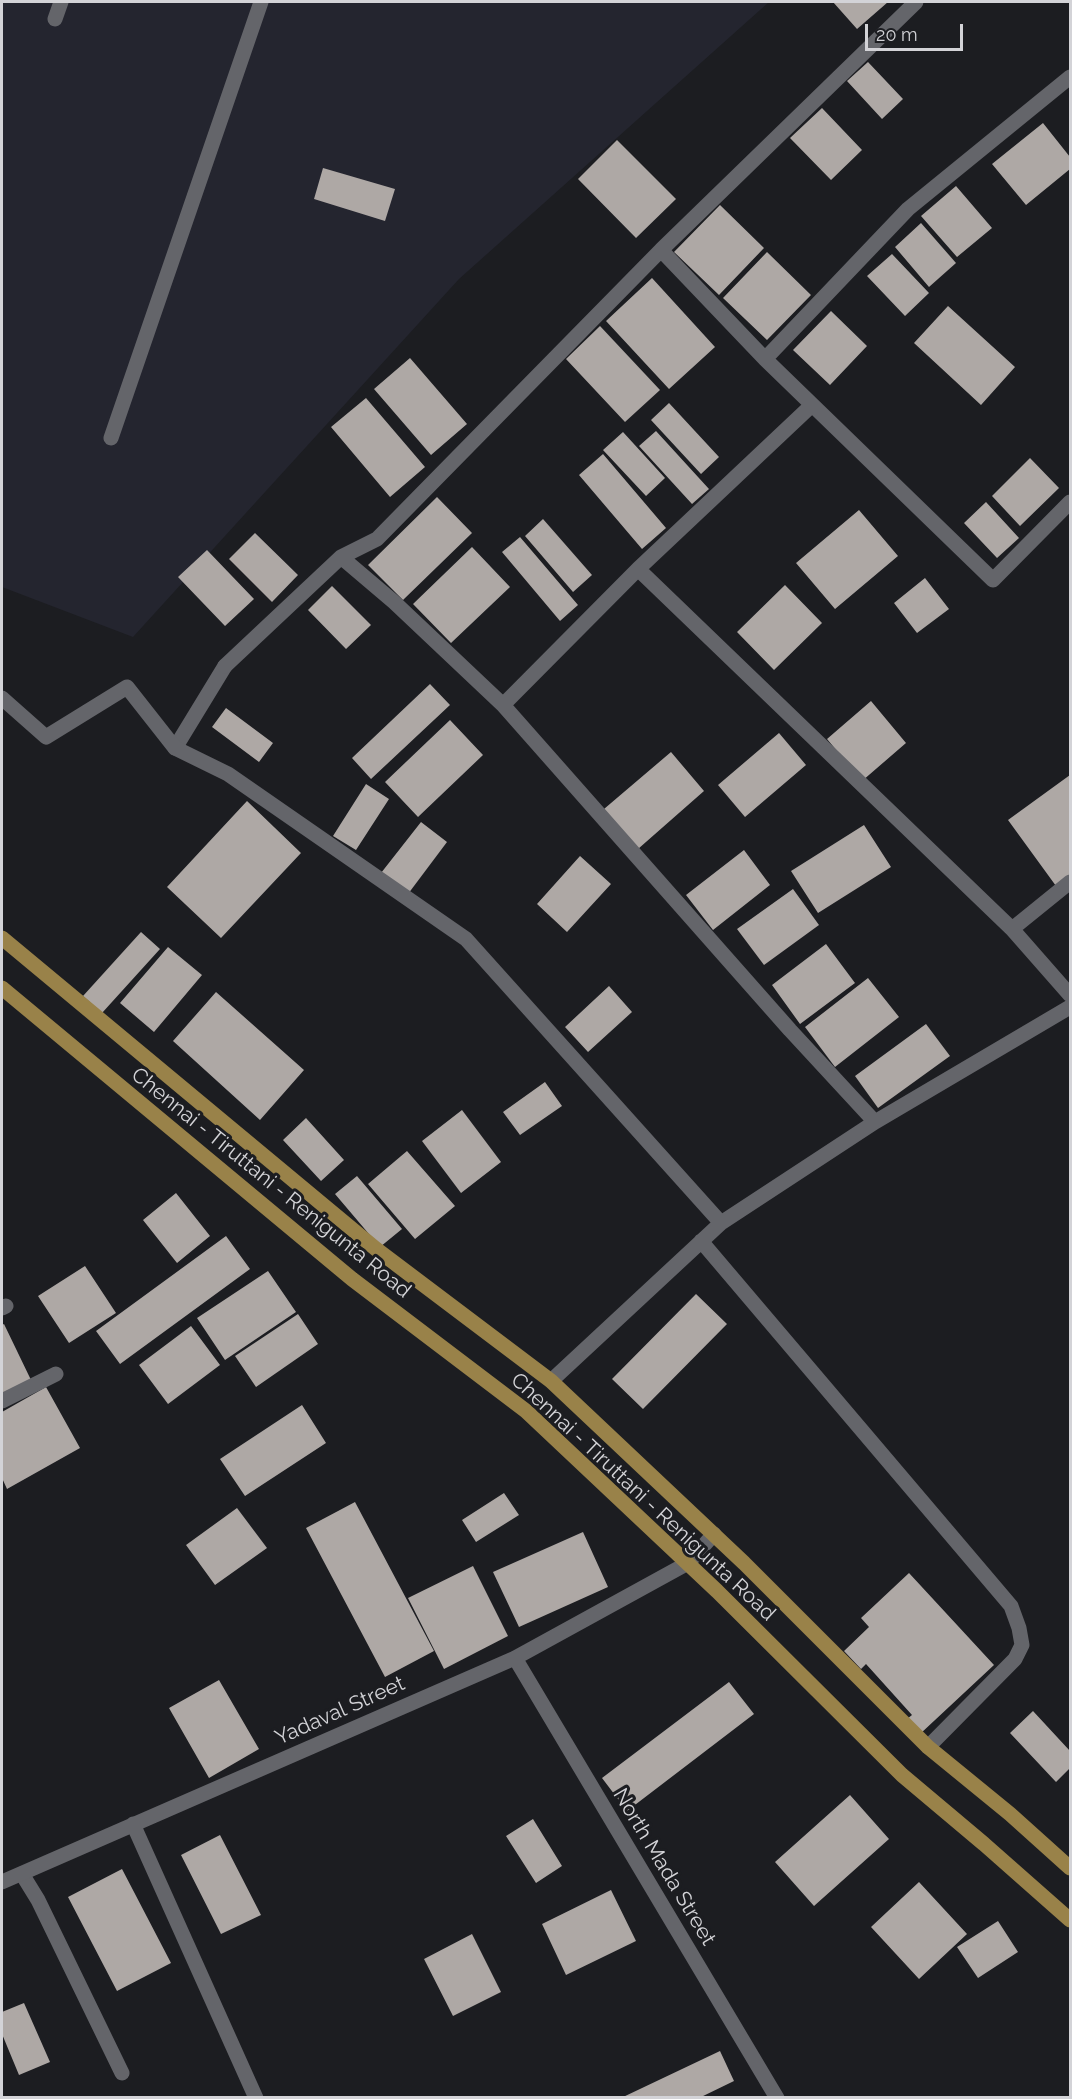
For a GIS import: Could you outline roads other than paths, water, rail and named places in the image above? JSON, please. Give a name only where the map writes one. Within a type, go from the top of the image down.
[{"type":"main road","name":"Chennai - Tiruttani - Renigunta Road","points":[[2,938],[376,1248],[551,1381],[714,1534],[928,1747],[1010,1814],[1071,1868]]},
{"type":"main road","name":"Chennai - Tiruttani - Renigunta Road","points":[[2,988],[352,1279],[526,1411],[688,1563],[902,1775],[1071,1920]]},
{"type":"street","points":[[55,19],[61,2]]},
{"type":"street","points":[[111,438],[261,2]]},
{"type":"street","points":[[175,748],[225,666],[341,556],[377,539],[661,250],[916,2]]},
{"type":"street","points":[[765,359],[908,209],[1067,86]]},
{"type":"street","points":[[661,250],[765,359],[993,580],[1071,502]]},
{"type":"street","points":[[503,705],[638,569],[812,405]]},
{"type":"street","points":[[341,556],[394,602],[503,705],[790,1030],[875,1122]]},
{"type":"street","points":[[638,569],[1012,929],[1071,995]]},
{"type":"street","points":[[2,698],[46,737],[127,687],[175,748],[228,774],[466,939],[721,1223]]},
{"type":"street","points":[[1012,929],[1071,882]]},
{"type":"street","points":[[551,1381],[721,1223],[875,1122],[1071,1007]]},
{"type":"street","points":[[701,1241],[1011,1606],[1022,1645],[1015,1659],[928,1747]]},
{"type":"street","points":[[2,1401],[56,1374]]},
{"type":"street","name":"Yadaval Street","points":[[2,1882],[515,1658],[688,1563],[714,1534]]},
{"type":"street","name":"North Mada Street","points":[[515,1658],[777,2097]]},
{"type":"street","points":[[133,1824],[256,2097]]},
{"type":"street","points":[[22,1874],[38,1900],[122,2073]]}]
